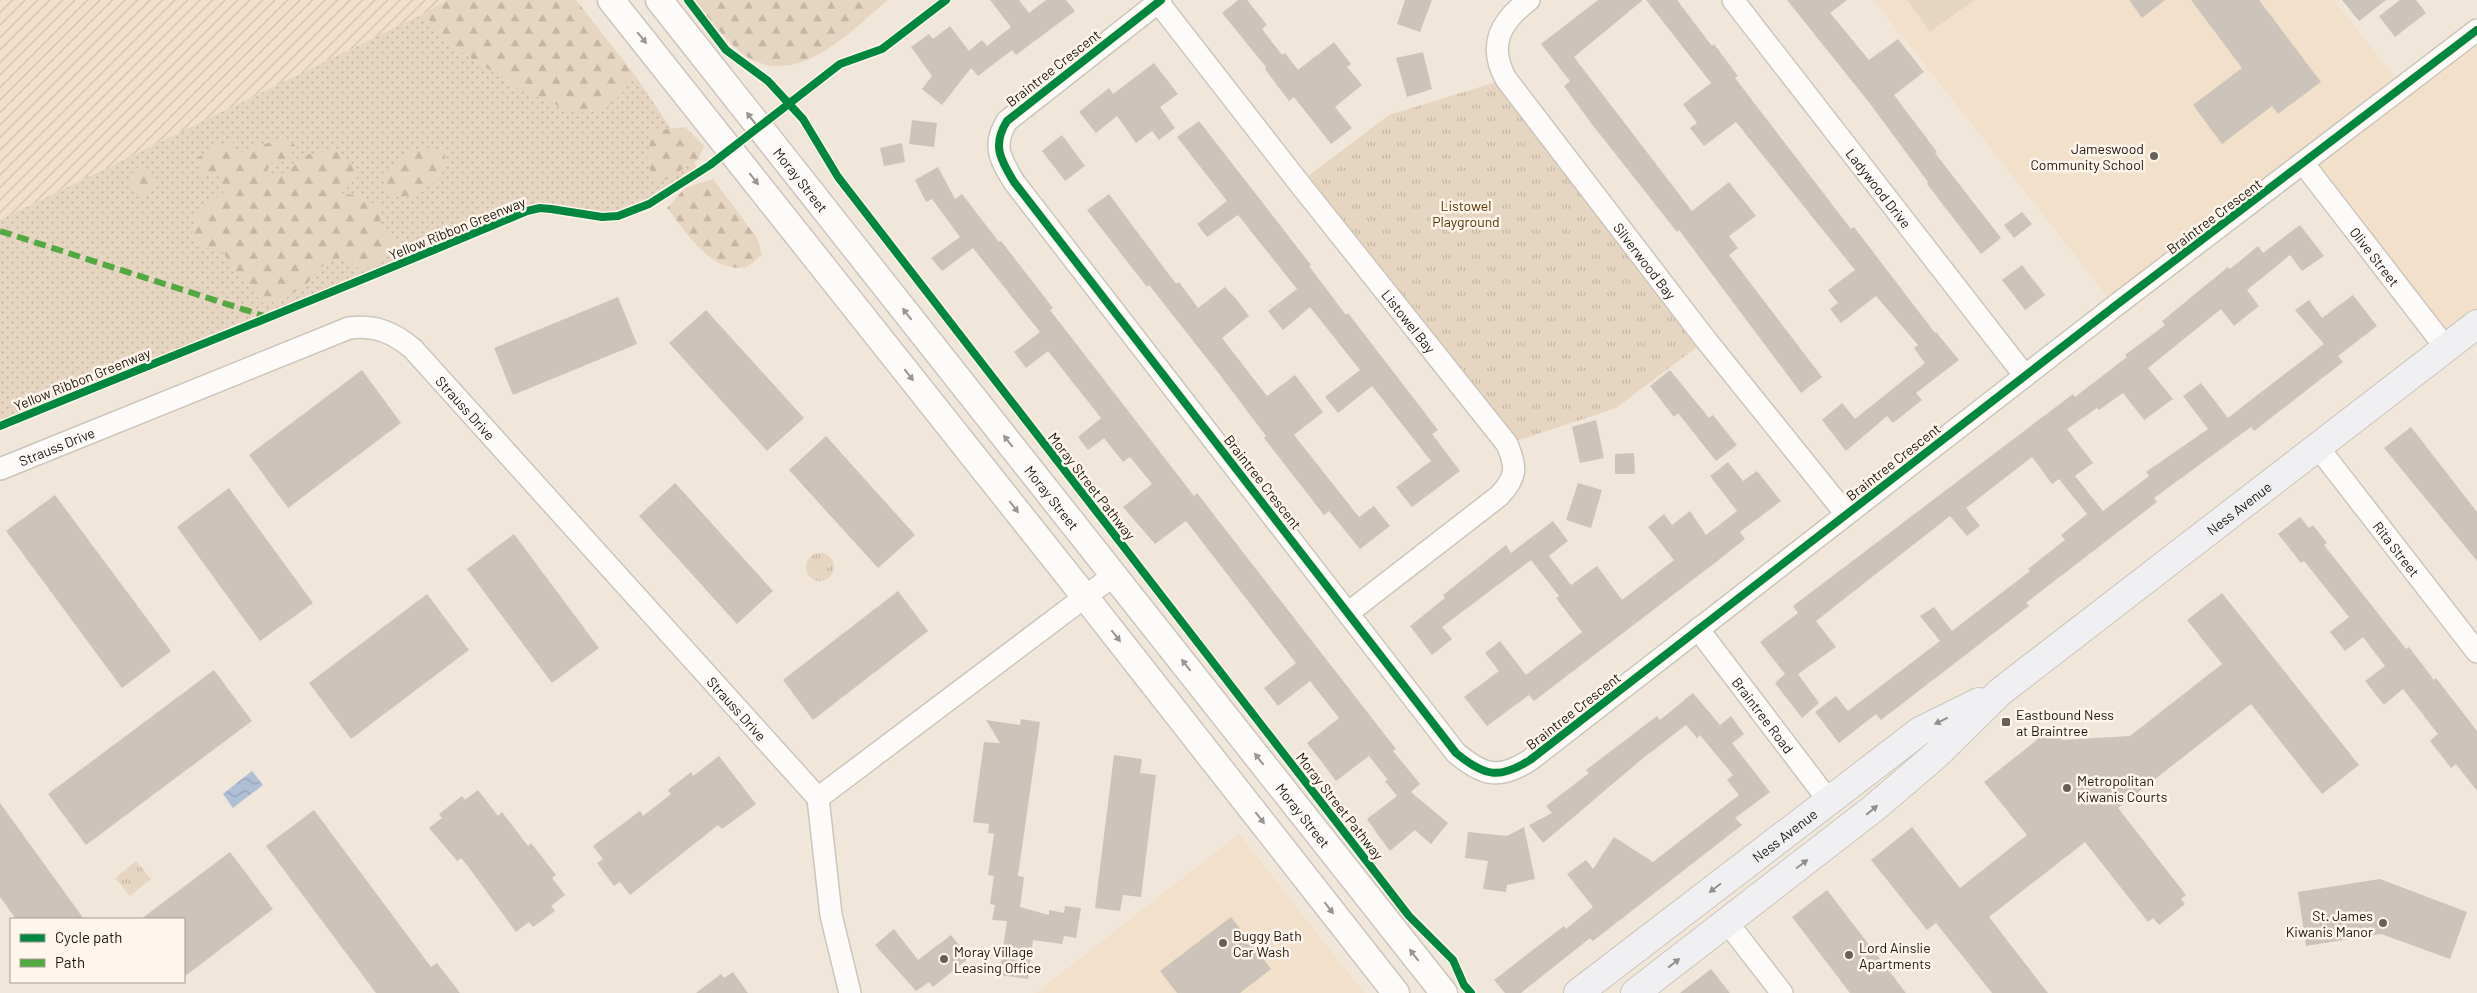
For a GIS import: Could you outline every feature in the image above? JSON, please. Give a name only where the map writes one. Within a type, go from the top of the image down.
[{"type":"main road","name":"Ness Avenue","points":[[1635,993],[1874,808],[1937,754],[2000,692],[2477,324]]},
{"type":"main road","name":"Ness Avenue","points":[[1578,993],[1920,731],[2000,692]]},
{"type":"street","points":[[611,0],[1086,598],[1396,993]]},
{"type":"street","name":"Moray Street","points":[[660,0],[1444,993]]},
{"type":"street","name":"Silverwood Bay","points":[[1529,0],[1509,16],[1500,33],[1496,56],[1506,79],[1706,340],[1846,514]]},
{"type":"street","name":"Ladywood Drive","points":[[1732,0],[2025,376]]},
{"type":"street","name":"Braintree Crescent","points":[[1159,1],[1015,112],[1001,131],[999,152],[1014,182],[1456,753],[1476,768],[1498,774],[1509,772],[1530,760],[2025,376],[2477,30]]},
{"type":"street","name":"Listowel Bay","points":[[1159,1],[1298,183],[1507,444],[1512,458],[1514,469],[1511,483],[1499,496],[1348,613]]},
{"type":"street","name":"Olive Street","points":[[2303,163],[2446,348]]},
{"type":"street","name":"Strauss Drive","points":[[0,469],[348,328],[364,326],[386,330],[399,337],[413,349],[818,798]]},
{"type":"street","name":"Rita Street","points":[[2317,446],[2477,652]]},
{"type":"street","points":[[850,993],[831,915],[818,798],[1086,598],[1114,575]]},
{"type":"street","name":"Braintree Road","points":[[1698,629],[1829,800]]},
{"type":"street","points":[[1727,922],[1782,993]]},
{"type":"shaded area","points":[[0,0],[447,0],[423,14],[0,220]]},
{"type":"shaded area","name":"Jameswood Community School","points":[[1874,0],[2334,0],[2403,88],[2477,30],[2477,324],[2446,348],[2303,163],[2115,306]]},
{"type":"shaded area","points":[[1239,834],[1364,993],[1036,993]]},
{"type":"green space","points":[[447,0],[576,0],[634,74],[622,93],[603,111],[575,113],[520,89],[457,49],[423,14]]},
{"type":"green space","points":[[693,0],[888,0],[839,41],[821,53],[802,62],[783,66],[763,64],[743,54],[724,36]]},
{"type":"green space","points":[[1907,0],[1974,0],[1930,32]]},
{"type":"green space","points":[[423,14],[457,49],[520,89],[622,93],[634,74],[700,172],[665,195],[627,214],[600,217],[545,209],[527,211],[330,293],[0,426],[0,220]]},
{"type":"green space","name":"Listowel Playground","points":[[1506,79],[1706,340],[1616,408],[1507,444],[1299,183],[1389,115]]},
{"type":"green space","points":[[685,127],[704,146],[698,160],[656,185],[647,161],[652,131]]},
{"type":"green space","points":[[283,138],[296,146],[287,160],[269,164],[267,172],[280,175],[309,154],[335,149],[361,173],[340,194],[358,195],[381,208],[380,224],[400,250],[362,271],[343,256],[317,269],[308,283],[283,300],[263,303],[233,268],[221,249],[202,248],[192,235],[195,214],[223,193],[221,172],[202,174],[198,157],[232,139],[237,154]]},
{"type":"green space","points":[[429,148],[444,150],[444,169],[440,176],[429,186],[405,198],[387,194],[386,173],[409,153]]},
{"type":"green space","points":[[139,167],[152,173],[156,187],[141,196],[131,190],[130,176]]},
{"type":"green space","points":[[713,179],[757,238],[762,255],[746,267],[733,267],[721,264],[710,257],[691,239],[667,208],[685,188]]},
{"type":"green space","points":[[820,553],[830,557],[834,567],[830,577],[820,581],[810,577],[806,567],[810,557]]},
{"type":"green space","points":[[136,861],[151,879],[130,896],[115,878]]},
{"type":"water","points":[[252,771],[263,785],[233,808],[223,794]]},
{"type":"building","points":[[990,0],[1019,0],[1029,13],[1046,0],[1066,0],[1075,11],[1016,55],[1012,50],[978,76],[971,68],[942,105],[922,89],[932,76],[911,47],[929,34],[933,39],[950,26],[969,51],[982,40],[987,46],[1011,27]]},
{"type":"building","points":[[1238,0],[1247,0],[1267,25],[1262,29],[1282,55],[1285,53],[1298,70],[1334,42],[1351,64],[1347,67],[1362,85],[1335,107],[1352,128],[1331,144],[1294,97],[1289,101],[1265,69],[1266,67],[1222,13]]},
{"type":"building","points":[[1405,0],[1432,0],[1420,32],[1397,24]]},
{"type":"building","points":[[1598,0],[1643,0],[1574,57],[1692,211],[1729,182],[1756,216],[1729,236],[1738,248],[1729,255],[1822,377],[1801,393],[1679,230],[1677,232],[1591,123],[1564,86],[1570,81],[1541,44]]},
{"type":"building","points":[[1646,0],[1677,0],[1712,46],[1714,44],[1738,76],[1735,78],[1851,229],[1854,227],[1935,333],[1959,360],[1916,393],[1922,400],[1893,423],[1887,416],[1846,451],[1822,420],[1842,403],[1855,419],[1925,363],[1914,348],[1918,345],[1876,296],[1841,323],[1830,309],[1838,303],[1828,290],[1855,270],[1736,122],[1704,146],[1690,128],[1697,123],[1683,104],[1711,83]]},
{"type":"building","points":[[1787,0],[1847,0],[1830,13],[1869,60],[1898,39],[1924,72],[1894,95],[1937,152],[1935,153],[2001,238],[1981,254],[1927,184],[1928,182],[1868,101]]},
{"type":"building","points":[[2129,0],[2165,0],[2142,18]]},
{"type":"building","points":[[2191,0],[2259,0],[2321,82],[2278,114],[2272,106],[2222,144],[2193,105],[2242,68]]},
{"type":"building","points":[[2342,0],[2386,0],[2359,21]]},
{"type":"building","points":[[2400,0],[2416,0],[2426,13],[2395,37],[2379,16]]},
{"type":"building","points":[[1423,52],[1432,89],[1407,97],[1396,58]]},
{"type":"building","points":[[1154,63],[1178,94],[1160,107],[1175,128],[1159,140],[1152,131],[1136,143],[1117,116],[1096,133],[1079,112],[1109,88],[1113,94]]},
{"type":"building","points":[[912,120],[937,123],[934,147],[909,144]]},
{"type":"building","points":[[1199,121],[1311,265],[1309,266],[1346,315],[1348,313],[1438,430],[1432,434],[1460,471],[1412,507],[1396,487],[1431,461],[1372,386],[1338,413],[1325,397],[1360,370],[1310,307],[1283,330],[1268,311],[1297,289],[1238,215],[1207,237],[1197,224],[1227,201],[1177,137]]},
{"type":"building","points":[[1062,135],[1085,166],[1065,181],[1042,151]]},
{"type":"building","points":[[902,143],[905,162],[884,166],[880,148]]},
{"type":"building","points":[[938,167],[955,199],[962,194],[999,242],[1001,241],[1053,308],[1050,310],[1194,496],[1197,493],[1396,749],[1393,751],[1420,784],[1411,792],[1448,823],[1431,844],[1415,830],[1390,851],[1367,819],[1397,796],[1385,781],[1388,780],[1369,756],[1336,781],[1307,743],[1339,718],[1310,681],[1278,706],[1264,688],[1296,663],[1186,521],[1155,544],[1123,507],[1152,484],[1130,457],[1123,462],[1104,438],[1088,450],[1078,437],[1101,418],[1048,351],[1026,368],[1014,352],[1040,332],[973,248],[942,271],[931,258],[960,237],[932,199],[926,202],[915,180]]},
{"type":"building","points":[[1109,194],[1176,284],[1179,282],[1198,308],[1225,287],[1237,300],[1249,316],[1222,338],[1267,396],[1295,375],[1323,412],[1294,435],[1359,517],[1374,506],[1390,526],[1360,549],[1329,511],[1324,515],[1264,438],[1266,436],[1220,375],[1149,285],[1147,287],[1087,210]]},
{"type":"building","points":[[2022,212],[2032,224],[2014,238],[2004,225]]},
{"type":"building","points":[[2300,225],[2324,256],[2302,271],[2290,255],[2247,290],[2259,306],[2234,326],[2221,309],[2148,368],[2173,399],[2144,420],[2123,393],[2067,429],[2093,463],[2075,476],[2103,511],[2149,476],[2146,472],[2208,429],[2183,396],[2201,383],[2228,418],[2324,344],[2295,310],[2309,300],[2322,318],[2353,295],[2377,326],[2338,356],[2343,362],[2254,431],[2251,427],[2154,498],[2157,502],[2026,603],[2029,606],[1881,720],[1876,714],[1839,743],[1815,712],[1836,696],[1848,711],[1940,641],[1920,616],[1934,607],[1952,631],[2030,571],[2028,569],[2065,540],[2061,535],[2087,514],[2059,479],[2052,484],[2032,457],[1966,508],[1980,526],[1967,536],[1950,516],[1816,621],[1836,647],[1798,674],[1819,703],[1802,718],[1775,683],[1785,674],[1760,642],[1798,613],[1793,606],[2073,394],[2075,397],[2127,357],[2125,355],[2165,325],[2162,321],[2228,267],[2230,269],[2258,246],[2263,253]]},
{"type":"building","points":[[2022,265],[2045,295],[2025,310],[2002,280]]},
{"type":"building","points":[[618,297],[637,344],[513,395],[494,348]]},
{"type":"building","points":[[706,310],[804,418],[767,451],[669,343]]},
{"type":"building","points":[[362,370],[401,423],[288,508],[249,455]]},
{"type":"building","points":[[1670,370],[1709,418],[1713,415],[1737,445],[1716,461],[1678,413],[1674,417],[1650,386]]},
{"type":"building","points":[[1596,420],[1604,458],[1580,463],[1572,427]]},
{"type":"building","points":[[2411,427],[2477,512],[2477,561],[2384,448]]},
{"type":"building","points":[[826,436],[915,535],[878,568],[789,470]]},
{"type":"building","points":[[1634,453],[1635,474],[1615,474],[1615,454]]},
{"type":"building","points":[[1728,462],[1743,481],[1757,471],[1781,501],[1740,532],[1745,539],[1716,562],[1534,701],[1529,695],[1487,726],[1464,697],[1499,671],[1485,653],[1500,641],[1526,675],[1582,632],[1556,598],[1559,596],[1531,560],[1442,627],[1452,639],[1432,655],[1410,626],[1445,598],[1443,595],[1506,545],[1511,553],[1553,521],[1568,541],[1549,556],[1571,585],[1597,566],[1622,600],[1674,560],[1648,527],[1664,514],[1672,525],[1690,511],[1706,535],[1737,511],[1710,476]]},
{"type":"building","points":[[675,483],[773,591],[737,624],[639,516]]},
{"type":"building","points":[[1578,483],[1602,490],[1591,528],[1566,520]]},
{"type":"building","points":[[229,488],[313,603],[260,641],[177,527]]},
{"type":"building","points":[[55,495],[171,651],[122,688],[6,531]]},
{"type":"building","points":[[2300,517],[2309,528],[2313,525],[2327,543],[2324,545],[2406,649],[2409,647],[2434,680],[2436,678],[2477,731],[2477,791],[2456,764],[2451,768],[2430,741],[2438,734],[2403,689],[2384,705],[2365,681],[2385,666],[2363,637],[2345,651],[2330,632],[2349,617],[2304,561],[2301,563],[2278,534]]},
{"type":"building","points":[[514,534],[599,648],[552,683],[467,569]]},
{"type":"building","points":[[898,591],[928,631],[813,720],[783,680]]},
{"type":"building","name":"Metropolitan Kiwanis Courts","points":[[2222,593],[2359,765],[2322,794],[2251,704],[2118,808],[2186,895],[2181,899],[2185,904],[2159,925],[2153,918],[2148,922],[2085,842],[1989,917],[2048,993],[1992,993],[1936,923],[1927,930],[1871,860],[1912,827],[1960,888],[2027,835],[1984,782],[2053,727],[2062,740],[2130,736],[2222,664],[2187,620]]},
{"type":"building","points":[[427,594],[469,650],[351,739],[309,683]]},
{"type":"building","points":[[214,670],[252,721],[86,845],[48,794]]},
{"type":"building","points":[[1693,693],[1720,725],[1731,716],[1744,734],[1732,743],[1770,792],[1735,818],[1742,825],[1593,941],[1590,938],[1521,993],[1505,993],[1494,980],[1564,926],[1566,929],[1593,907],[1567,874],[1586,860],[1593,869],[1614,837],[1653,862],[1739,795],[1727,780],[1733,775],[1700,735],[1697,738],[1686,725],[1642,759],[1543,843],[1529,825],[1552,813],[1546,806],[1589,773],[1586,770],[1657,716],[1660,720]]},
{"type":"building","points":[[1021,719],[1040,722],[1018,876],[1024,877],[1020,907],[1049,915],[1049,910],[1064,913],[1065,906],[1081,908],[1076,938],[1064,936],[1062,944],[1033,940],[1028,979],[999,975],[1007,921],[992,920],[995,905],[990,904],[994,876],[988,875],[994,834],[988,833],[989,824],[973,822],[984,742],[1000,743],[986,720],[1020,725]]},
{"type":"building","points":[[1114,755],[1142,759],[1140,773],[1156,775],[1141,897],[1123,895],[1120,911],[1095,908]]},
{"type":"building","points":[[719,756],[756,804],[722,829],[718,825],[630,895],[620,882],[614,886],[597,863],[603,859],[593,846],[640,811],[643,816],[671,794],[668,790],[691,772],[693,776]]},
{"type":"building","points":[[478,790],[498,816],[502,812],[528,846],[531,843],[556,875],[552,878],[565,895],[551,906],[555,911],[533,927],[529,922],[516,932],[467,865],[461,858],[457,861],[429,828],[442,818],[439,814],[462,796],[465,800]]},
{"type":"building","points":[[0,803],[83,918],[15,918],[0,897]]},
{"type":"building","points":[[314,810],[431,967],[437,963],[460,993],[376,993],[266,846]]},
{"type":"building","points":[[1524,827],[1535,879],[1507,885],[1506,892],[1483,889],[1488,861],[1465,858],[1468,832],[1507,836]]},
{"type":"building","points":[[230,852],[273,909],[185,976],[185,918],[142,918]]},
{"type":"building","name":"St. James Kiwanis Manor","points":[[2380,879],[2467,912],[2450,959],[2381,934],[2306,946],[2298,892]]},
{"type":"building","name":"Lord Ainslie Apartments","points":[[1827,890],[1906,993],[1850,993],[1792,917]]},
{"type":"building","name":"Buggy Bath Car Wash","points":[[1231,917],[1271,969],[1240,993],[1177,993],[1160,971]]},
{"type":"building","name":"Moray Village Leasing Office","points":[[894,929],[918,960],[951,935],[969,958],[933,987],[929,982],[916,991],[875,945]]},
{"type":"building","points":[[1711,969],[1730,993],[1680,993]]},
{"type":"building","points":[[733,972],[748,993],[696,993],[721,974],[724,978]]},
{"type":"marked path","points":[[0,231],[267,317]]},
{"type":"cycle path","name":"Moray Street Pathway","points":[[688,0],[726,50],[768,81],[803,119],[838,177],[1409,916],[1453,960],[1464,985],[1471,993]]},
{"type":"cycle path","name":"Yellow Ribbon Greenway","points":[[0,426],[330,293],[527,211],[540,208],[602,217],[618,216],[649,204],[710,165],[840,64],[882,49],[946,0]]},
{"type":"cycle path","points":[[1161,0],[1007,121],[1000,137],[999,145],[1002,159],[1014,182],[1456,753],[1475,767],[1492,773],[1509,771],[1530,760],[2115,306],[2477,30]]},
{"type":"place","name":"Jameswood Community School","points":[[2154,156]]},
{"type":"place","name":"Eastbound Ness at Braintree","points":[[2006,722]]},
{"type":"place","name":"Metropolitan Kiwanis Courts","points":[[2067,788]]},
{"type":"place","name":"St. James Kiwanis Manor","points":[[2383,923]]},
{"type":"place","name":"Buggy Bath Car Wash","points":[[1223,943]]},
{"type":"place","name":"Lord Ainslie Apartments","points":[[1849,955]]},
{"type":"place","name":"Moray Village Leasing Office","points":[[944,959]]}]
